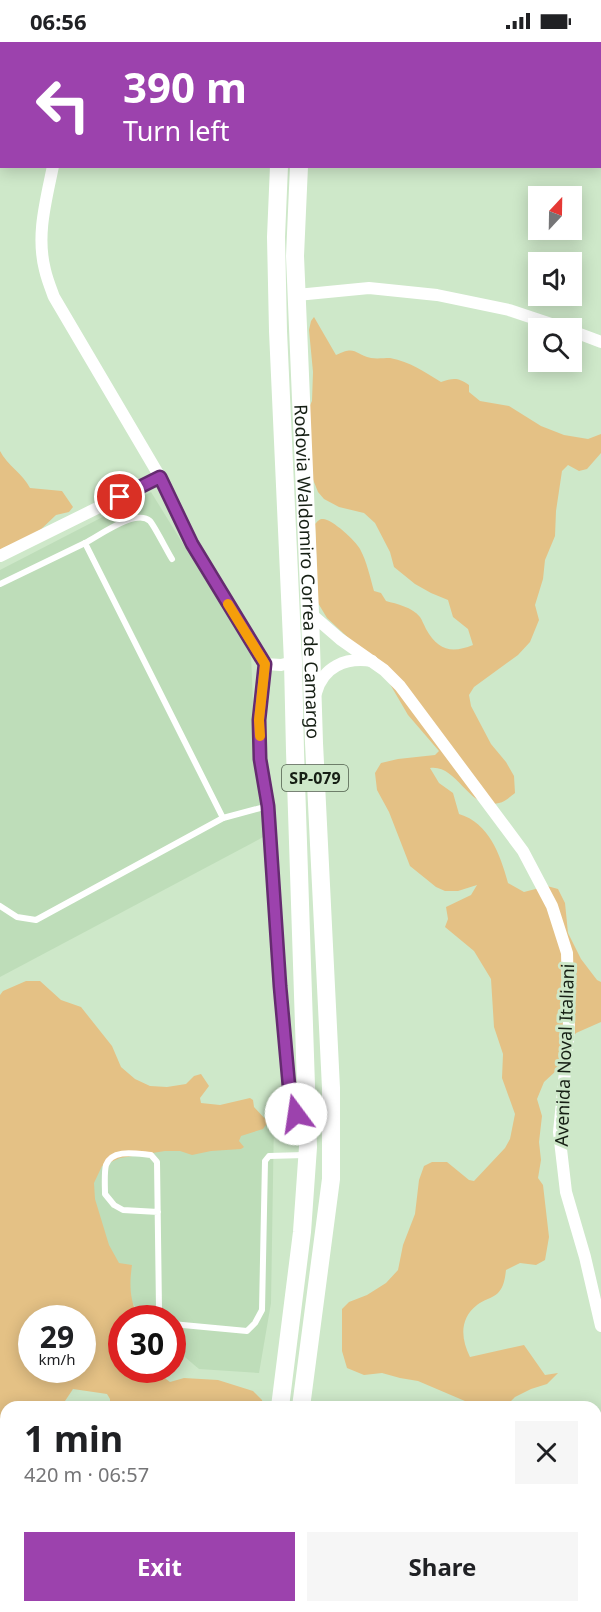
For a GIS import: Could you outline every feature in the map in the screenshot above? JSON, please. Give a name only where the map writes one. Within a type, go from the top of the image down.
[{"type":"main road","name":"Rodovia Waldomiro Correa de Camargo","points":[[279,168],[276,237],[278,331],[293,662],[308,1151],[302,1232],[281,1401]]},
{"type":"main road","name":"Rodovia Waldomiro Correa de Camargo","points":[[298,168],[295,256],[314,743],[331,1088],[331,1179],[302,1401]]},
{"type":"street","points":[[53,168],[43,212],[41,237],[45,270],[54,297],[160,477],[192,544],[265,664],[259,720],[260,749],[268,806],[290,1097],[308,1151]]},
{"type":"street","points":[[297,295],[369,288],[437,295],[508,310],[532,318]]},
{"type":"street","points":[[582,335],[601,342]]},
{"type":"street","points":[[0,556],[160,477]]},
{"type":"street","name":"Avenida Noval Italiani","points":[[310,613],[340,639],[373,661],[400,686],[523,851],[552,906],[567,953],[569,1031],[559,1132],[566,1192],[585,1257],[601,1326]]},
{"type":"street","points":[[313,707],[316,691],[322,678],[332,668],[345,661],[359,659],[373,661]]},
{"type":"street","points":[[265,664],[281,665],[293,662]]},
{"type":"lane","points":[[0,584],[130,519],[139,517],[149,521],[172,559]]},
{"type":"lane","points":[[85,543],[223,819]]},
{"type":"lane","points":[[0,906],[17,917],[36,920],[223,819],[268,806]]},
{"type":"lane","points":[[186,1325],[247,1331],[255,1323],[262,1310],[265,1161],[269,1156],[308,1151]]},
{"type":"lane","points":[[158,1212],[123,1209],[114,1205],[105,1194],[106,1165],[111,1158],[121,1153],[151,1155],[157,1162],[158,1212],[159,1305]]},
{"type":"shaded area","points":[[314,317],[336,355],[351,350],[371,358],[390,358],[404,362],[441,382],[458,379],[469,385],[469,392],[480,401],[509,406],[541,426],[564,435],[588,439],[601,434],[601,453],[587,469],[579,471],[568,465],[562,471],[555,536],[545,560],[543,579],[535,605],[539,620],[530,642],[518,655],[474,687],[469,695],[471,706],[491,744],[514,776],[515,793],[501,802],[489,804],[471,795],[448,773],[430,768],[439,783],[453,793],[459,814],[478,824],[486,832],[497,851],[508,883],[524,892],[547,886],[558,889],[565,903],[568,933],[581,959],[601,982],[601,1022],[576,1033],[561,1055],[564,1068],[557,1070],[544,1082],[537,1099],[542,1116],[539,1142],[541,1160],[538,1178],[543,1185],[549,1237],[545,1260],[536,1265],[520,1263],[506,1270],[500,1291],[471,1311],[463,1330],[470,1357],[524,1345],[545,1375],[558,1373],[547,1384],[531,1389],[511,1401],[465,1401],[418,1381],[382,1373],[364,1375],[347,1368],[342,1351],[342,1309],[349,1302],[367,1295],[386,1283],[398,1270],[403,1245],[415,1214],[419,1180],[424,1166],[432,1162],[447,1162],[469,1180],[474,1181],[505,1148],[510,1139],[515,1114],[502,1078],[503,1054],[494,1027],[491,979],[474,951],[445,927],[448,919],[446,907],[471,895],[477,885],[458,891],[445,891],[436,887],[410,866],[389,812],[377,790],[375,773],[381,763],[435,755],[439,751],[408,715],[387,679],[369,657],[327,618],[318,603],[315,524],[320,519],[327,520],[349,536],[358,545],[374,591],[381,593],[386,601],[404,606],[417,614],[440,646],[458,649],[473,645],[468,629],[453,617],[448,600],[415,584],[394,567],[390,552],[375,523],[364,513],[339,507],[324,499],[318,492],[312,477],[304,418],[312,401],[313,372],[309,330]]},
{"type":"shaded area","points":[[0,451],[30,488],[62,491],[73,507],[69,512],[56,515],[37,533],[0,550]]},
{"type":"shaded area","points":[[151,492],[251,654],[256,776],[269,834],[0,977],[0,570]]},
{"type":"shaded area","points":[[26,981],[40,981],[61,1000],[81,1007],[112,1046],[121,1067],[135,1079],[150,1086],[167,1087],[186,1084],[194,1076],[201,1074],[209,1086],[200,1098],[201,1103],[220,1105],[250,1098],[253,1100],[254,1107],[268,1122],[263,1129],[241,1136],[239,1141],[244,1147],[241,1149],[192,1155],[180,1151],[165,1151],[120,1158],[102,1166],[94,1183],[95,1199],[109,1245],[119,1263],[132,1265],[133,1305],[108,1305],[108,1383],[186,1383],[186,1378],[218,1380],[253,1391],[262,1401],[110,1401],[107,1394],[73,1389],[65,1401],[0,1401],[0,995],[3,991]]},
{"type":"shaded area","points":[[274,1118],[271,1303],[259,1373],[199,1369],[186,1358],[186,1305],[134,1305],[62,1174],[115,1138]]},
{"type":"slow traffic","points":[[228,604],[265,664],[259,720],[260,736]]},
{"type":"route","points":[[120,497],[160,477],[192,544],[265,664],[259,720],[260,759],[268,806],[290,1097],[296,1114]]}]
